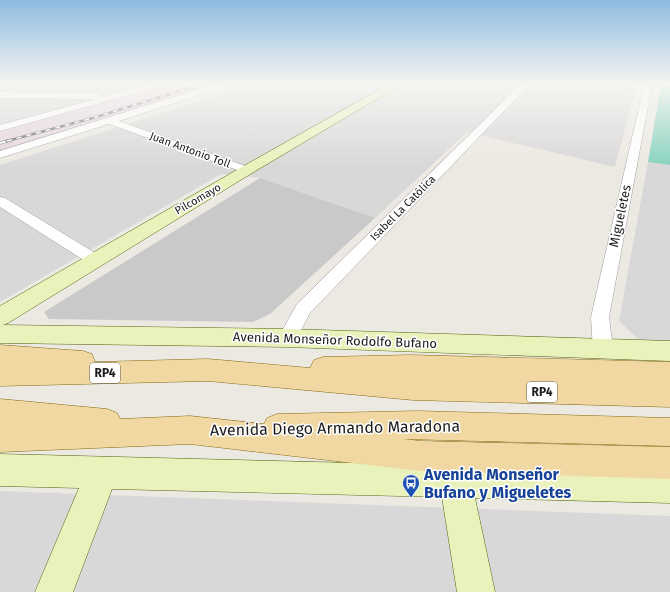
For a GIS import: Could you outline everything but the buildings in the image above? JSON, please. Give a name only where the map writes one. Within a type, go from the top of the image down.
[{"type":"main road","points":[[208,370],[411,366],[670,373]]},
{"type":"main road","name":"RP4","points":[[0,368],[208,370],[413,388],[670,395]]},
{"type":"main road","name":"Avenida Diego Armando Maradona","points":[[0,412],[190,430],[418,425],[670,432]]},
{"type":"main road","points":[[0,438],[190,430],[421,456],[670,463]]},
{"type":"street","points":[[0,128],[61,112]]},
{"type":"street","points":[[0,155],[140,112]]},
{"type":"street","name":"Pilcomayo","points":[[0,317],[247,170],[349,112]]},
{"type":"street","name":"Isabel La Católica","points":[[287,338],[303,309],[499,112]]},
{"type":"street","name":"Migueletes","points":[[603,349],[600,317],[642,112]]},
{"type":"street","name":"Juan Antonio Toll","points":[[111,121],[247,170]]},
{"type":"street","points":[[0,201],[95,260]]},
{"type":"street","name":"Avenida Monseñor Rodolfo Bufano","points":[[0,334],[287,338],[670,351]]},
{"type":"street","points":[[0,470],[670,488]]},
{"type":"street","points":[[54,592],[102,472]]},
{"type":"street","points":[[456,482],[476,592]]},
{"type":"shaded area","points":[[0,112],[52,112],[0,126]]},
{"type":"shaded area","points":[[63,112],[130,112],[0,152],[0,129]]},
{"type":"shaded area","points":[[166,112],[630,112],[615,167],[467,132],[375,218],[260,178],[221,174],[0,302],[0,165]]},
{"type":"shaded area","points":[[648,162],[670,165],[670,341],[639,340],[619,321]]},
{"type":"shaded area","points":[[260,178],[375,218],[270,314],[253,322],[49,319],[44,312]]},
{"type":"shaded area","points":[[0,491],[670,516],[670,592],[0,592]]},
{"type":"green space","points":[[656,112],[670,112],[670,165],[648,162]]},
{"type":"railway","points":[[7,141],[113,112]]},
{"type":"railway","points":[[0,143],[11,140]]},
{"type":"place","name":"Avenida Monseñor Bufano y Migueletes","points":[[411,498]]}]
